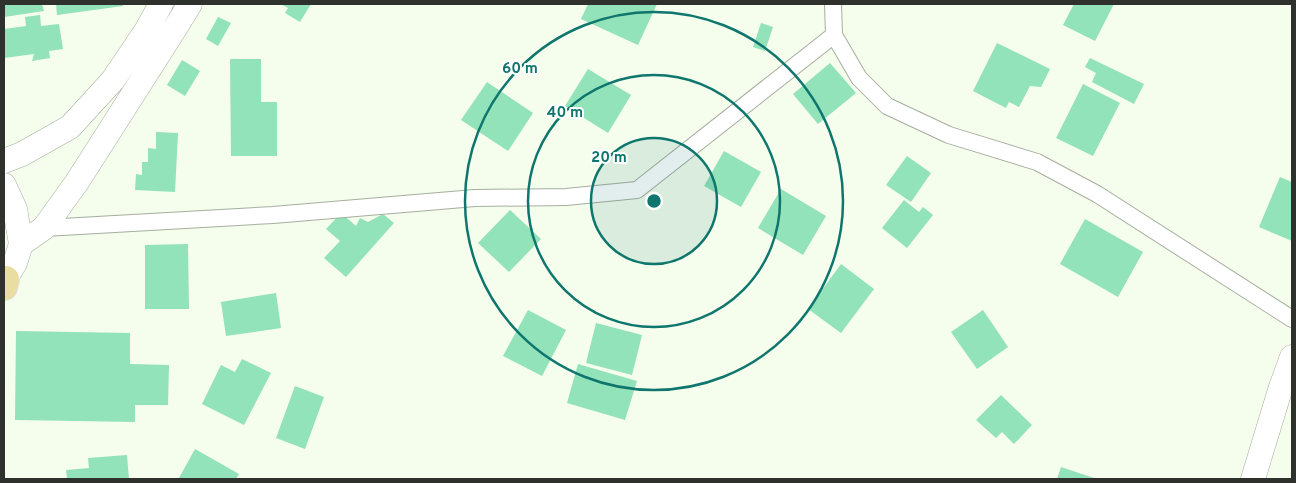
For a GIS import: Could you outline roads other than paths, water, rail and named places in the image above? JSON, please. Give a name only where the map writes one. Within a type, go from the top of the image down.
[{"type":"main road","points":[[4,161],[22,154],[70,127],[113,80],[146,31],[161,4]]},
{"type":"main road","points":[[21,244],[44,228],[77,182],[190,4]]},
{"type":"main road","points":[[4,185],[15,209],[21,244],[15,263],[4,282]]},
{"type":"main road","points":[[1253,479],[1292,357]]},
{"type":"street","points":[[833,4],[834,35],[860,78],[887,106],[949,136],[1037,162],[1097,194],[1292,318]]},
{"type":"street","points":[[44,228],[273,216],[476,198],[566,198],[637,190],[834,35]]}]
